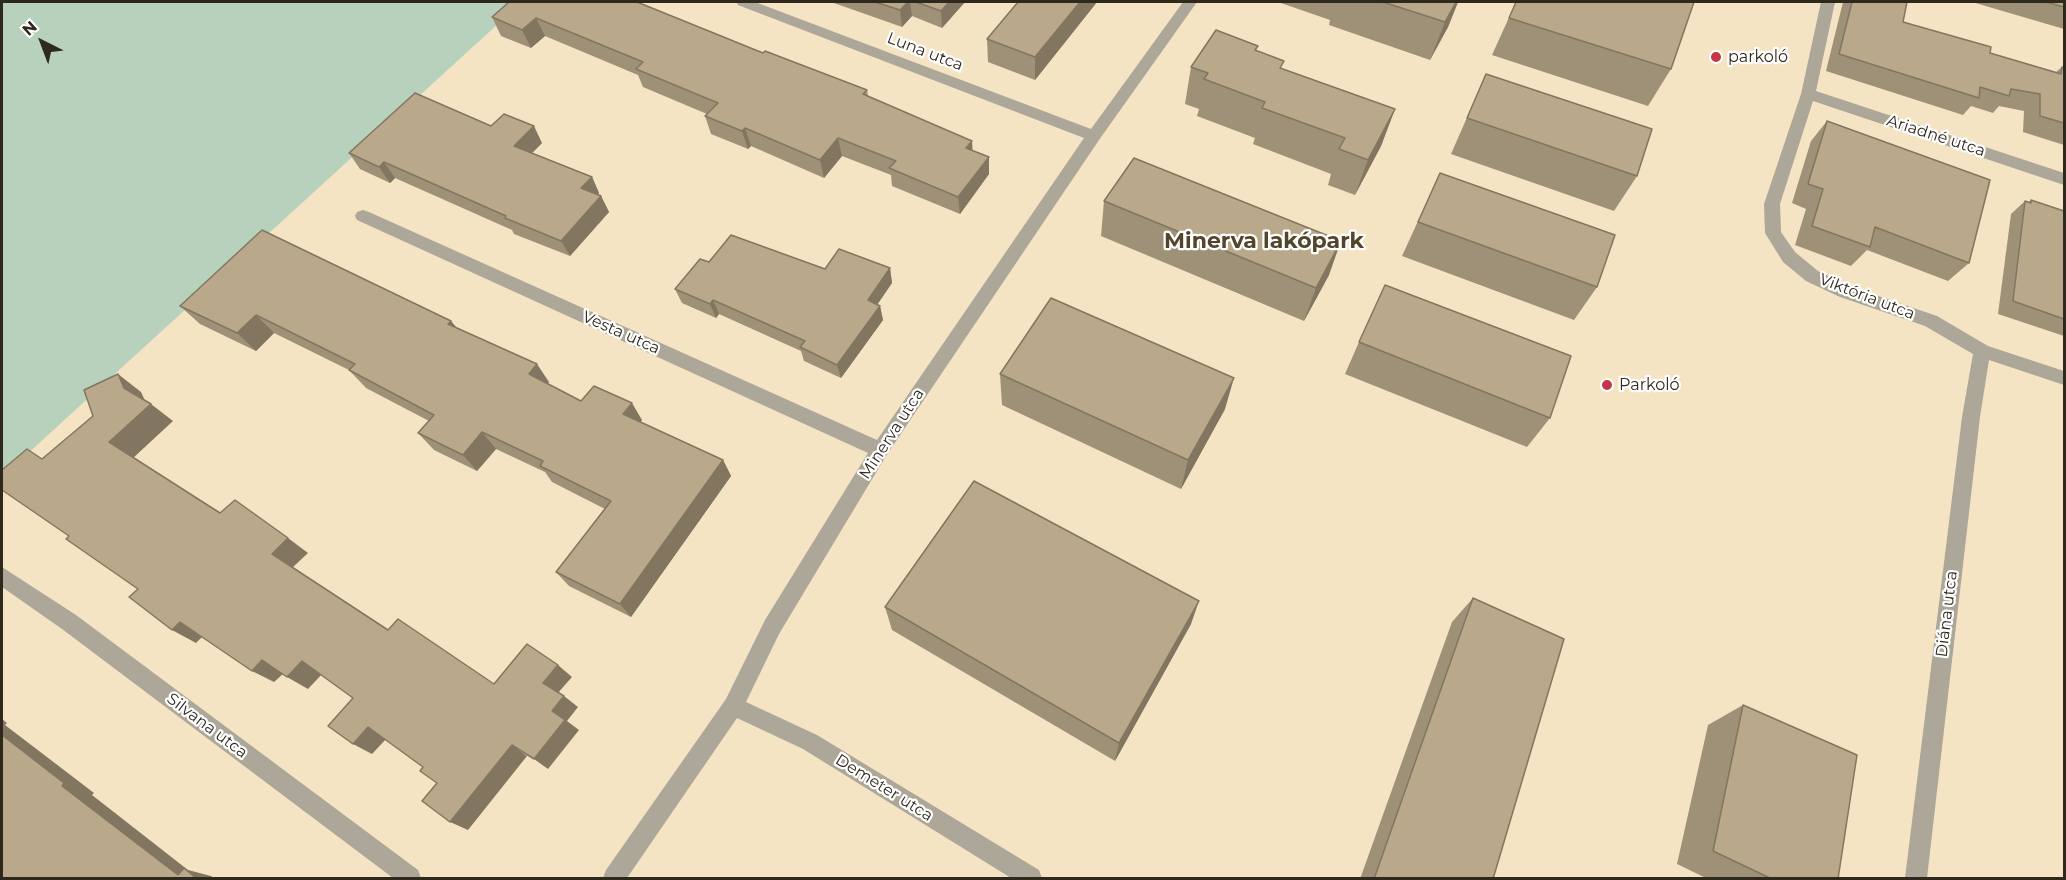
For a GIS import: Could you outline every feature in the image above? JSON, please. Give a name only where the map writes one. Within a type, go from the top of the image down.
[{"type":"street","name":"Luna utca","points":[[743,2],[1094,136]]},
{"type":"street","name":"Minerva utca","points":[[614,879],[733,706],[772,627],[880,450],[1094,136],[1190,2]]},
{"type":"street","name":"Viktória utca","points":[[1827,2],[1808,94],[1772,204],[1773,233],[1789,257],[1812,276],[1846,292],[1931,321],[1982,351],[2064,378]]},
{"type":"street","name":"Ariadné utca","points":[[1808,94],[2064,179]]},
{"type":"street","name":"Vesta utca","points":[[363,216],[880,450]]},
{"type":"street","name":"Diána utca","points":[[1916,879],[1971,417],[1982,351]]},
{"type":"street","name":"Silvana utca","points":[[2,576],[69,622],[410,879]]},
{"type":"street","name":"Demeter utca","points":[[733,706],[810,742],[1031,879]]},
{"type":"green space","points":[[2,2],[522,2],[2,477]]},
{"type":"building","points":[[509,2],[637,2],[763,53],[765,51],[867,90],[863,94],[972,141],[966,148],[989,157],[958,197],[889,168],[896,161],[838,138],[820,160],[745,128],[742,131],[705,116],[718,103],[636,69],[643,62],[536,18],[522,30],[492,17]]},
{"type":"building","points":[[875,2],[908,2],[900,10]]},
{"type":"building","points":[[916,2],[949,2],[941,11]]},
{"type":"building","points":[[1018,2],[1080,2],[1035,57],[987,39]]},
{"type":"building","points":[[1383,2],[1456,2],[1445,22]]},
{"type":"building","points":[[1516,2],[1694,2],[1671,69],[1509,18]]},
{"type":"building","points":[[1852,2],[1907,2],[1903,22],[1991,47],[1990,53],[2061,74],[2062,67],[2064,68],[2064,123],[2040,116],[2040,94],[2011,89],[2009,96],[1980,87],[1979,98],[1839,54]]},
{"type":"building","points":[[2046,2],[2064,2],[2064,7]]},
{"type":"building","points":[[1216,30],[1258,46],[1255,50],[1284,61],[1280,68],[1395,109],[1368,160],[1339,149],[1345,138],[1262,108],[1265,102],[1204,79],[1208,73],[1191,67]]},
{"type":"building","points":[[1486,74],[1652,129],[1637,176],[1467,118]]},
{"type":"building","points":[[415,93],[491,126],[504,114],[534,126],[514,146],[592,177],[581,188],[601,196],[561,241],[505,218],[506,216],[384,162],[379,167],[349,153]]},
{"type":"building","points":[[1827,121],[1990,180],[1969,263],[1875,227],[1870,247],[1812,226],[1823,189],[1808,184]]},
{"type":"building","points":[[1134,158],[1341,241],[1316,288],[1104,201]]},
{"type":"building","points":[[1440,173],[1615,235],[1597,287],[1418,222]]},
{"type":"building","points":[[2031,200],[2064,211],[2064,319],[2013,301],[2025,201],[2031,203]]},
{"type":"building","points":[[262,230],[451,321],[448,324],[537,364],[529,374],[581,401],[594,386],[632,403],[623,414],[723,460],[620,604],[556,572],[611,501],[540,466],[543,461],[482,432],[463,455],[418,433],[434,415],[349,370],[355,364],[256,315],[237,333],[180,306]]},
{"type":"building","points":[[731,235],[825,269],[839,249],[890,268],[868,300],[880,306],[837,365],[800,347],[805,341],[713,300],[710,304],[675,289],[700,259],[709,262]]},
{"type":"building","points":[[1385,285],[1571,356],[1550,418],[1359,342]]},
{"type":"building","points":[[1051,298],[1234,378],[1188,460],[1000,374]]},
{"type":"building","points":[[118,374],[124,388],[151,404],[109,442],[220,513],[235,500],[288,538],[272,554],[388,630],[398,619],[494,684],[527,644],[558,665],[543,683],[564,696],[552,711],[565,720],[534,759],[512,745],[450,822],[422,801],[437,783],[420,771],[423,767],[368,727],[353,744],[328,726],[353,698],[302,661],[287,677],[262,660],[252,671],[180,622],[172,630],[129,597],[138,589],[66,539],[69,536],[2,490],[2,470],[27,449],[42,459],[93,416],[84,390]]},
{"type":"building","points":[[974,481],[1199,601],[1119,743],[885,607]]},
{"type":"building","points":[[1473,598],[1564,639],[1493,879],[1374,879]]},
{"type":"building","points":[[1743,705],[1857,755],[1838,879],[1772,879],[1713,851]]},
{"type":"building","points":[[2,735],[64,783],[62,786],[178,875],[184,868],[197,879],[2,879]]},
{"type":"place","name":"parkoló","points":[[1716,57]]},
{"type":"place","name":"Parkoló","points":[[1607,385]]},
{"type":"district","name":"Minerva lakópark","points":[[1264,242]]}]
